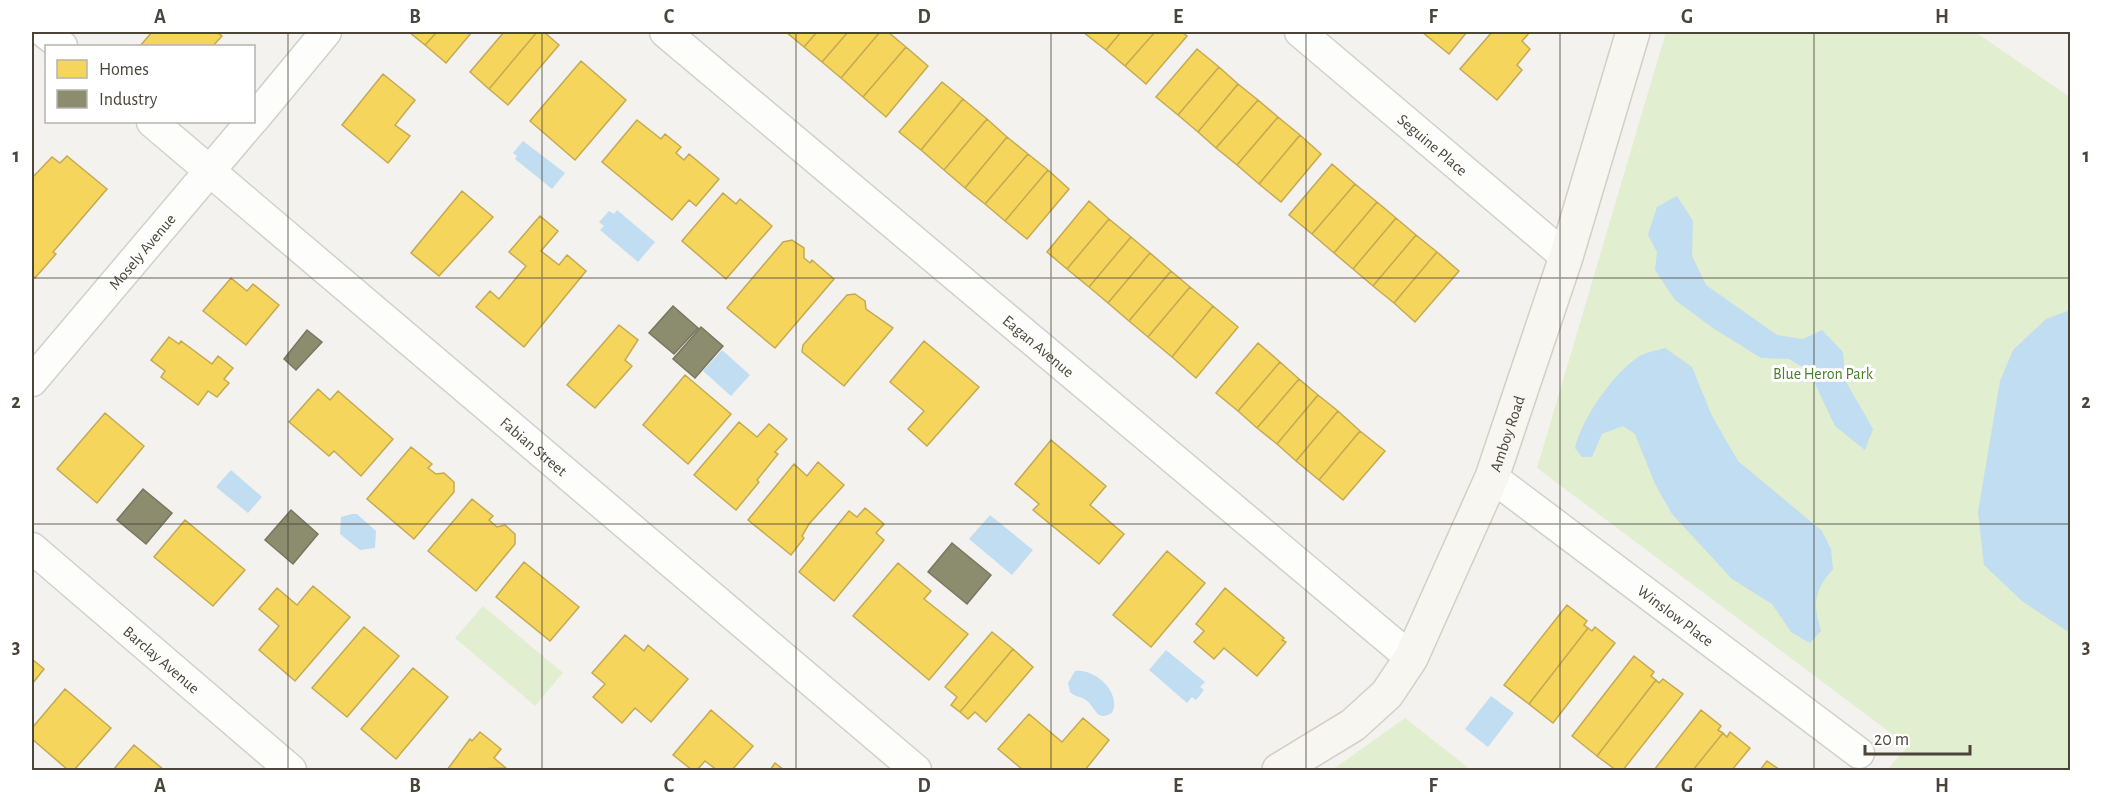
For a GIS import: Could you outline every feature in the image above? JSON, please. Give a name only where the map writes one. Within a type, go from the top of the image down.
[{"type":"main road","name":"Amboy Road","points":[[1279,771],[1353,724],[1387,694],[1411,658],[1492,477],[1566,256],[1633,32]]},
{"type":"street","points":[[44,32],[61,45]]},
{"type":"street","name":"Mosely Avenue","points":[[255,116],[326,32]]},
{"type":"street","name":"Eagan Avenue","points":[[665,32],[1411,658]]},
{"type":"street","name":"Seguine Place","points":[[1300,32],[1566,256]]},
{"type":"street","name":"Fabian Street","points":[[153,123],[916,771]]},
{"type":"street","name":"Mosely Avenue","points":[[32,381],[250,123]]},
{"type":"street","name":"Winslow Place","points":[[1492,477],[1859,753]]},
{"type":"street","name":"Barclay Avenue","points":[[32,548],[281,767]]},
{"type":"green space","name":"Blue Heron Park","points":[[1666,32],[1975,32],[2070,97],[2070,770],[1887,770],[1908,746],[1537,468]]},
{"type":"green space","points":[[483,606],[563,673],[535,706],[455,638]]},
{"type":"green space","points":[[1405,718],[1471,770],[1332,770]]},
{"type":"water","points":[[523,141],[565,173],[552,189],[515,159],[517,156],[513,153]]},
{"type":"water","points":[[1677,196],[1693,221],[1692,256],[1706,285],[1777,335],[1803,339],[1822,330],[1843,352],[1845,380],[1873,429],[1865,450],[1835,426],[1809,371],[1789,359],[1761,358],[1713,328],[1675,300],[1655,270],[1657,252],[1648,235],[1657,207]]},
{"type":"water","points":[[617,210],[655,242],[638,262],[600,230],[604,226],[599,222],[609,211],[614,214]]},
{"type":"water","points":[[2070,310],[2070,633],[2022,601],[1984,565],[1978,512],[2000,381],[2013,350],[2046,319]]},
{"type":"water","points":[[1665,348],[1692,367],[1712,416],[1738,461],[1822,531],[1831,549],[1833,569],[1816,598],[1821,631],[1810,643],[1791,632],[1772,604],[1732,579],[1672,514],[1655,484],[1635,434],[1623,426],[1602,434],[1592,457],[1582,457],[1575,448],[1591,411],[1609,385],[1641,355]]},
{"type":"water","points":[[722,350],[750,375],[731,396],[703,371]]},
{"type":"water","points":[[231,470],[262,497],[248,513],[216,487]]},
{"type":"water","points":[[357,514],[376,531],[375,548],[360,550],[340,534],[341,517]]},
{"type":"water","points":[[990,515],[1033,550],[1012,575],[969,539]]},
{"type":"water","points":[[1166,650],[1205,682],[1200,687],[1204,690],[1196,700],[1192,697],[1187,703],[1149,670]]},
{"type":"water","points":[[1075,671],[1091,674],[1105,684],[1113,698],[1112,713],[1106,716],[1099,715],[1088,702],[1070,692],[1068,683]]},
{"type":"water","points":[[1491,696],[1514,713],[1488,747],[1465,729]]},
{"type":"building: Homes","points":[[152,32],[216,32],[222,36],[214,45],[141,45]]},
{"type":"building: Homes","points":[[409,32],[437,32],[425,45]]},
{"type":"building: Homes","points":[[437,32],[472,32],[446,63],[425,45]]},
{"type":"building: Homes","points":[[504,32],[537,32],[489,89],[470,72]]},
{"type":"building: Homes","points":[[537,32],[544,32],[559,45],[508,105],[489,89]]},
{"type":"building: Homes","points":[[786,32],[817,32],[804,47]]},
{"type":"building: Homes","points":[[817,32],[848,32],[822,62],[804,47]]},
{"type":"building: Homes","points":[[848,32],[880,32],[841,78],[822,62]]},
{"type":"building: Homes","points":[[880,32],[888,32],[906,47],[863,97],[841,78]]},
{"type":"building: Homes","points":[[1083,32],[1121,32],[1106,50]]},
{"type":"building: Homes","points":[[1121,32],[1155,32],[1125,66],[1106,50]]},
{"type":"building: Homes","points":[[1155,32],[1182,32],[1187,36],[1146,84],[1125,66]]},
{"type":"building: Homes","points":[[1422,32],[1467,32],[1449,54]]},
{"type":"building: Homes","points":[[1492,32],[1530,32],[1522,41],[1530,49],[1517,65],[1522,70],[1497,100],[1460,69]]},
{"type":"building: Homes","points":[[906,47],[928,66],[886,117],[863,97]]},
{"type":"building: Homes","points":[[1197,49],[1219,67],[1178,115],[1156,97]]},
{"type":"building: Homes","points":[[581,61],[626,100],[575,160],[530,121]]},
{"type":"building: Homes","points":[[1219,67],[1238,84],[1198,132],[1178,115]]},
{"type":"building: Homes","points":[[383,74],[415,100],[395,125],[410,136],[388,163],[342,125]]},
{"type":"building: Homes","points":[[942,82],[963,99],[921,150],[899,132]]},
{"type":"building: Homes","points":[[1238,84],[1258,100],[1216,148],[1198,132]]},
{"type":"building: Homes","points":[[963,99],[987,119],[944,170],[921,150]]},
{"type":"building: Homes","points":[[1258,100],[1278,117],[1237,165],[1216,148]]},
{"type":"building: Homes","points":[[1278,117],[1300,135],[1259,184],[1237,165]]},
{"type":"building: Homes","points":[[987,119],[1007,137],[965,188],[944,170]]},
{"type":"building: Homes","points":[[637,120],[661,139],[665,134],[681,147],[676,153],[684,160],[689,154],[719,179],[696,206],[689,200],[672,220],[602,162]]},
{"type":"building: Homes","points":[[1300,135],[1321,154],[1281,202],[1259,184]]},
{"type":"building: Homes","points":[[1007,137],[1028,154],[985,204],[965,188]]},
{"type":"building: Homes","points":[[1028,154],[1048,170],[1005,221],[985,204]]},
{"type":"building: Homes","points":[[67,156],[107,189],[53,252],[56,254],[35,278],[32,275],[32,178],[52,157],[60,163]]},
{"type":"building: Homes","points":[[1332,164],[1355,184],[1312,234],[1289,215]]},
{"type":"building: Homes","points":[[1048,170],[1069,189],[1027,239],[1005,221]]},
{"type":"building: Homes","points":[[1355,184],[1377,202],[1334,253],[1312,234]]},
{"type":"building: Homes","points":[[462,191],[493,217],[439,276],[411,253]]},
{"type":"building: Homes","points":[[723,193],[736,204],[740,199],[772,226],[726,279],[682,241]]},
{"type":"building: Homes","points":[[1089,201],[1109,219],[1067,269],[1047,252]]},
{"type":"building: Homes","points":[[1377,202],[1396,218],[1353,269],[1334,253]]},
{"type":"building: Homes","points":[[540,216],[558,231],[541,251],[559,265],[567,255],[586,271],[524,347],[476,307],[490,291],[499,299],[526,266],[509,252]]},
{"type":"building: Homes","points":[[1396,218],[1416,235],[1373,286],[1353,269]]},
{"type":"building: Homes","points":[[1109,219],[1131,237],[1089,287],[1067,269]]},
{"type":"building: Homes","points":[[1416,235],[1437,252],[1394,303],[1373,286]]},
{"type":"building: Homes","points":[[1131,237],[1150,253],[1108,303],[1089,287]]},
{"type":"building: Homes","points":[[792,240],[804,248],[804,258],[810,263],[812,260],[834,279],[775,348],[727,308],[783,242]]},
{"type":"building: Homes","points":[[1437,252],[1459,271],[1415,322],[1394,303]]},
{"type":"building: Homes","points":[[1150,253],[1171,271],[1129,321],[1108,303]]},
{"type":"building: Homes","points":[[1171,271],[1190,287],[1148,337],[1129,321]]},
{"type":"building: Homes","points":[[231,278],[247,291],[253,284],[279,305],[246,345],[203,311]]},
{"type":"building: Homes","points":[[1190,287],[1213,306],[1172,357],[1148,337]]},
{"type":"building: Homes","points":[[855,294],[865,301],[866,309],[893,328],[844,386],[802,352],[803,345],[847,295]]},
{"type":"building: Homes","points":[[1213,306],[1238,327],[1196,378],[1172,357]]},
{"type":"building: Homes","points":[[619,325],[638,340],[625,360],[632,366],[595,408],[567,385]]},
{"type":"building: Homes","points":[[169,337],[179,344],[181,341],[212,364],[218,356],[233,368],[224,379],[229,383],[217,397],[208,391],[198,405],[161,377],[165,371],[151,360]]},
{"type":"building: Homes","points":[[924,341],[979,387],[927,446],[908,429],[924,411],[890,382]]},
{"type":"building: Homes","points":[[1258,343],[1280,362],[1238,411],[1216,393]]},
{"type":"building: Homes","points":[[1280,362],[1299,379],[1257,428],[1238,411]]},
{"type":"building: Homes","points":[[685,375],[731,414],[688,464],[643,425]]},
{"type":"building: Homes","points":[[1299,379],[1318,395],[1277,444],[1257,428]]},
{"type":"building: Homes","points":[[318,389],[330,400],[338,391],[393,439],[361,476],[334,451],[329,456],[289,422]]},
{"type":"building: Homes","points":[[1318,395],[1338,411],[1296,461],[1277,444]]},
{"type":"building: Homes","points":[[1338,411],[1360,431],[1319,480],[1296,461]]},
{"type":"building: Homes","points":[[105,413],[144,446],[97,503],[57,469]]},
{"type":"building: Homes","points":[[739,422],[757,437],[769,424],[787,439],[775,452],[778,454],[757,480],[759,482],[736,510],[694,475]]},
{"type":"building: Homes","points":[[1360,431],[1385,451],[1343,500],[1319,480]]},
{"type":"building: Homes","points":[[1051,440],[1106,486],[1090,505],[1124,534],[1099,564],[1033,510],[1039,504],[1015,484]]},
{"type":"building: Homes","points":[[411,447],[432,464],[428,468],[436,474],[444,473],[454,482],[454,492],[414,539],[367,499]]},
{"type":"building: Homes","points":[[818,462],[844,485],[809,524],[802,536],[804,538],[791,555],[748,520],[794,464],[807,476]]},
{"type":"building: Homes","points":[[472,499],[493,516],[489,520],[497,527],[505,525],[515,534],[515,544],[476,591],[428,551]]},
{"type":"building: Homes","points":[[865,508],[884,524],[876,533],[884,540],[834,601],[799,572],[849,511],[857,517]]},
{"type":"building: Homes","points":[[185,520],[245,570],[213,606],[154,557]]},
{"type":"building: Homes","points":[[1167,551],[1205,583],[1151,647],[1113,615]]},
{"type":"building: Homes","points":[[524,562],[579,607],[550,641],[496,597]]},
{"type":"building: Homes","points":[[898,563],[931,591],[924,599],[968,634],[929,680],[853,616]]},
{"type":"building: Homes","points":[[313,586],[350,617],[295,681],[259,650],[279,626],[259,609],[277,588],[297,605]]},
{"type":"building: Homes","points":[[1225,588],[1286,642],[1257,676],[1224,648],[1214,659],[1194,642],[1204,631],[1196,624]]},
{"type":"building: Homes","points":[[1567,605],[1587,621],[1584,625],[1588,628],[1529,704],[1504,685]]},
{"type":"building: Homes","points":[[364,627],[399,656],[347,717],[312,688]]},
{"type":"building: Homes","points":[[1595,627],[1615,643],[1553,723],[1529,704],[1588,628],[1592,631]]},
{"type":"building: Homes","points":[[992,632],[1013,649],[960,712],[951,705],[957,697],[945,687]]},
{"type":"building: Homes","points":[[625,635],[644,651],[648,645],[688,679],[651,722],[635,708],[622,723],[593,697],[605,684],[592,673]]},
{"type":"building: Homes","points":[[1013,649],[1033,667],[986,722],[975,712],[968,719],[960,712]]},
{"type":"building: Homes","points":[[1634,656],[1654,672],[1651,676],[1656,680],[1597,756],[1572,736]]},
{"type":"building: Homes","points":[[32,659],[44,669],[32,684]]},
{"type":"building: Homes","points":[[413,668],[448,697],[396,759],[361,729]]},
{"type":"building: Homes","points":[[1663,679],[1683,694],[1623,770],[1616,770],[1597,756],[1656,680],[1659,683]]},
{"type":"building: Homes","points":[[65,689],[111,728],[74,770],[68,770],[32,739],[32,728]]},
{"type":"building: Homes","points":[[711,710],[753,746],[732,770],[717,770],[705,761],[697,770],[692,770],[673,755]]},
{"type":"building: Homes","points":[[1701,710],[1721,726],[1718,730],[1723,733],[1693,770],[1654,770]]},
{"type":"building: Homes","points":[[1029,714],[1062,742],[1083,718],[1109,740],[1085,770],[1023,770],[998,749]]},
{"type":"building: Homes","points":[[480,732],[501,749],[494,758],[506,768],[447,770],[470,739],[472,741]]},
{"type":"building: Homes","points":[[1730,732],[1750,748],[1732,770],[1693,770],[1723,733],[1727,737]]},
{"type":"building: Homes","points":[[134,745],[164,770],[113,770]]},
{"type":"building: Homes","points":[[1767,761],[1780,770],[1760,770]]},
{"type":"building: Homes","points":[[775,763],[784,770],[770,770]]},
{"type":"building: Industry","points":[[673,306],[698,328],[674,354],[649,333]]},
{"type":"building: Industry","points":[[701,327],[723,346],[695,378],[673,359]]},
{"type":"building: Industry","points":[[307,330],[322,342],[296,370],[284,359]]},
{"type":"building: Industry","points":[[143,489],[172,513],[146,544],[117,520]]},
{"type":"building: Industry","points":[[291,510],[318,534],[293,564],[265,540]]},
{"type":"building: Industry","points":[[952,543],[991,575],[967,604],[928,572]]}]
